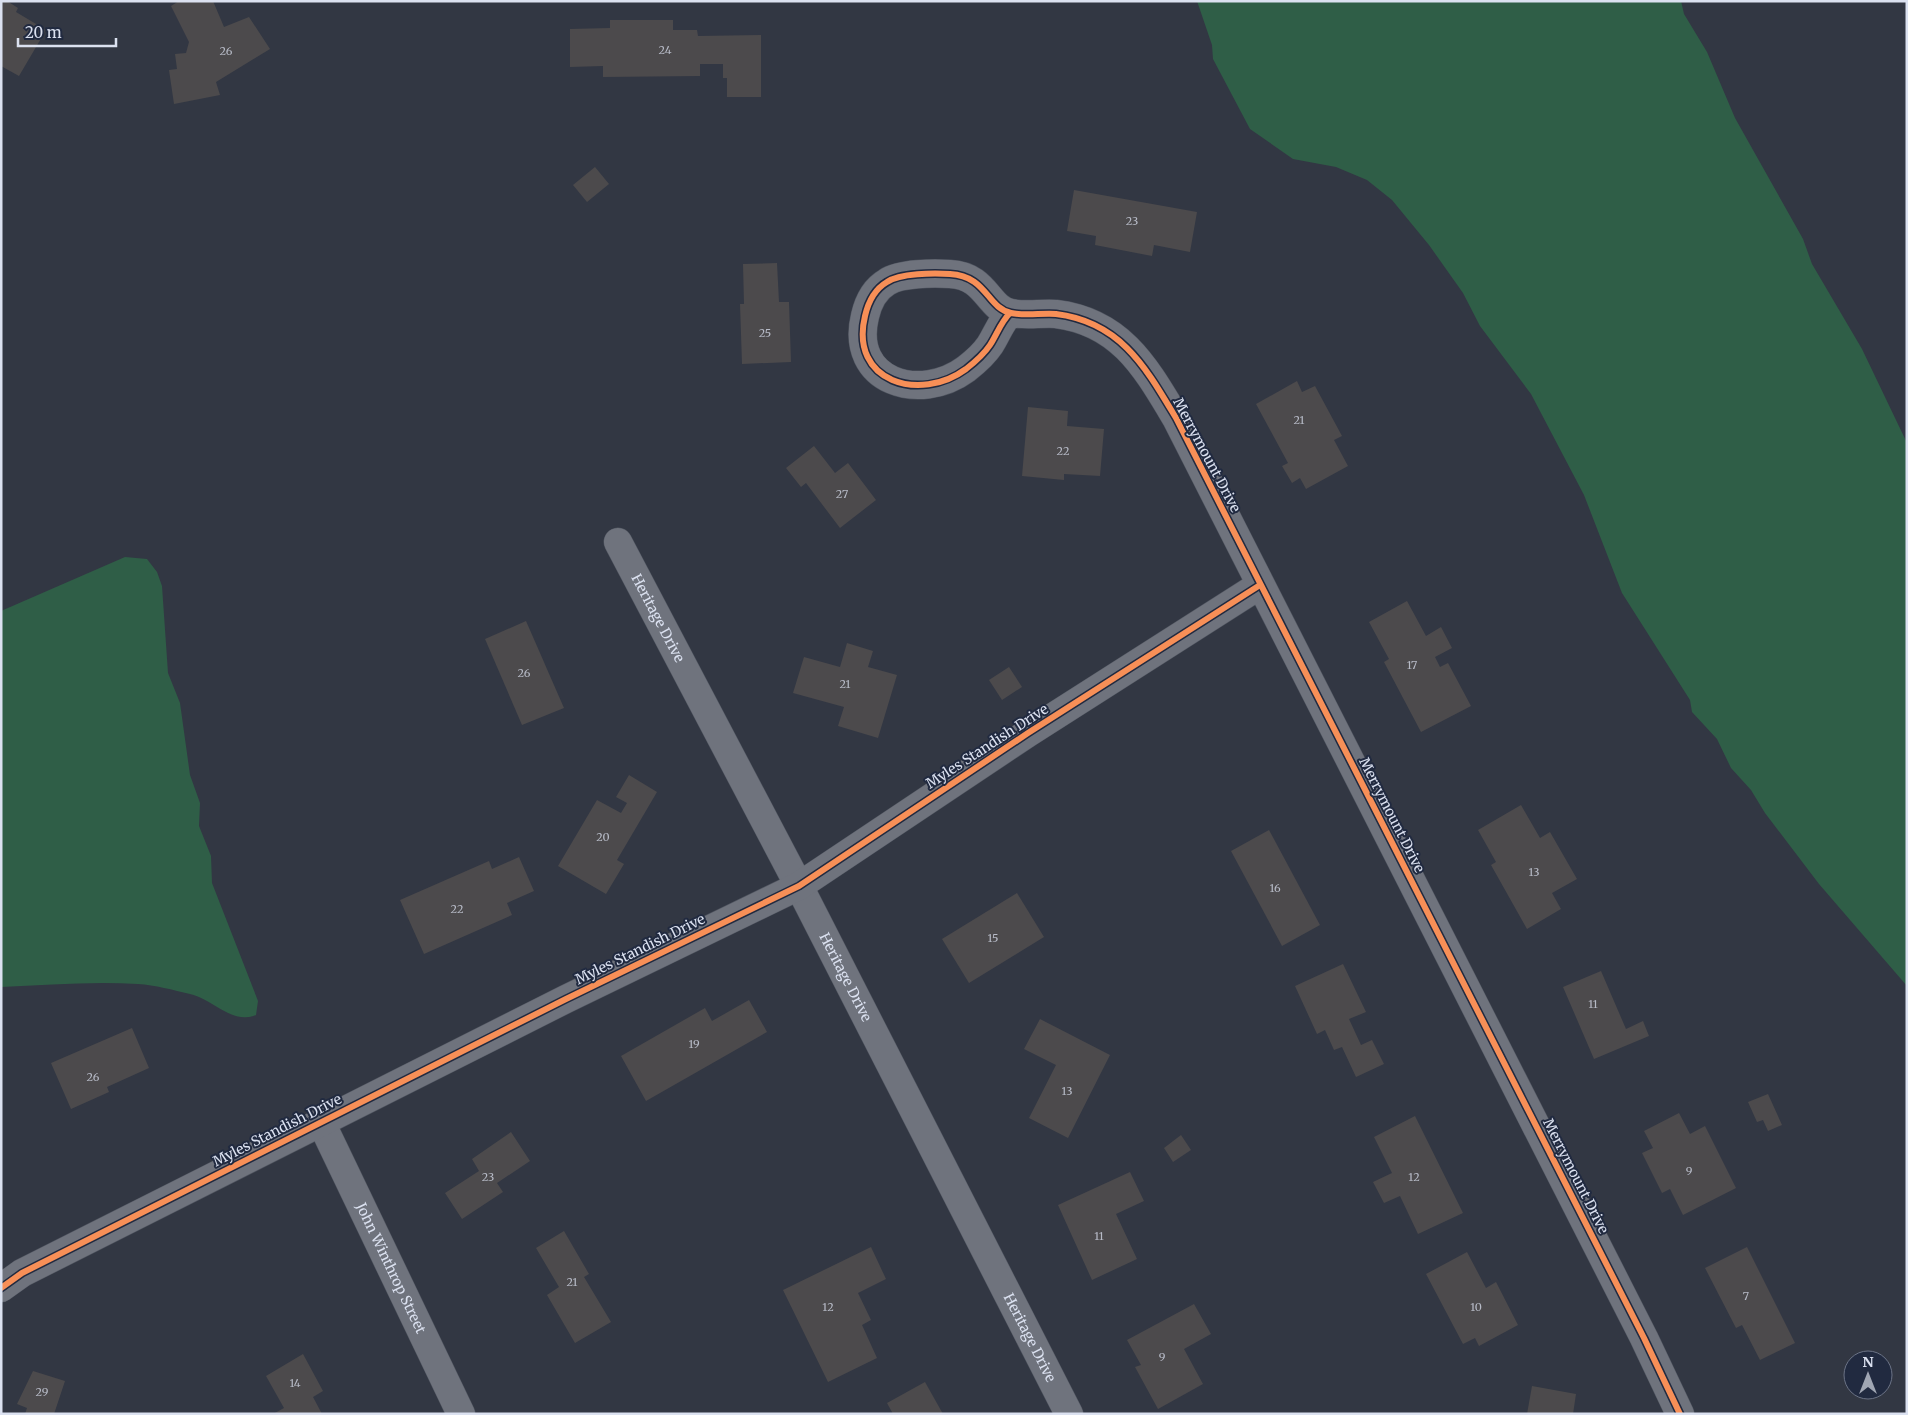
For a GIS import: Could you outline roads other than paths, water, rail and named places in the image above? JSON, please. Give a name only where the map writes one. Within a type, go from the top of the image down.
[{"type":"street","points":[[934,274],[953,274],[970,278],[985,290],[998,307],[1010,313],[1003,320],[990,345],[974,362],[954,375],[931,384],[907,385],[885,377],[868,359],[863,343],[863,326],[872,298],[886,282],[896,278],[934,274]]},
{"type":"street","name":"Merrymount Drive","points":[[1010,313],[1055,314],[1077,318],[1111,335],[1126,346],[1145,367],[1176,418],[1644,1338],[1680,1414]]},
{"type":"street","name":"Heritage Drive","points":[[618,542],[799,886],[1069,1414]]},
{"type":"street","name":"Myles Standish Drive","points":[[1,1288],[22,1273],[321,1122],[566,999],[799,886],[1020,739],[1260,585]]},
{"type":"street","name":"John Winthrop Street","points":[[321,1122],[461,1414]]}]
